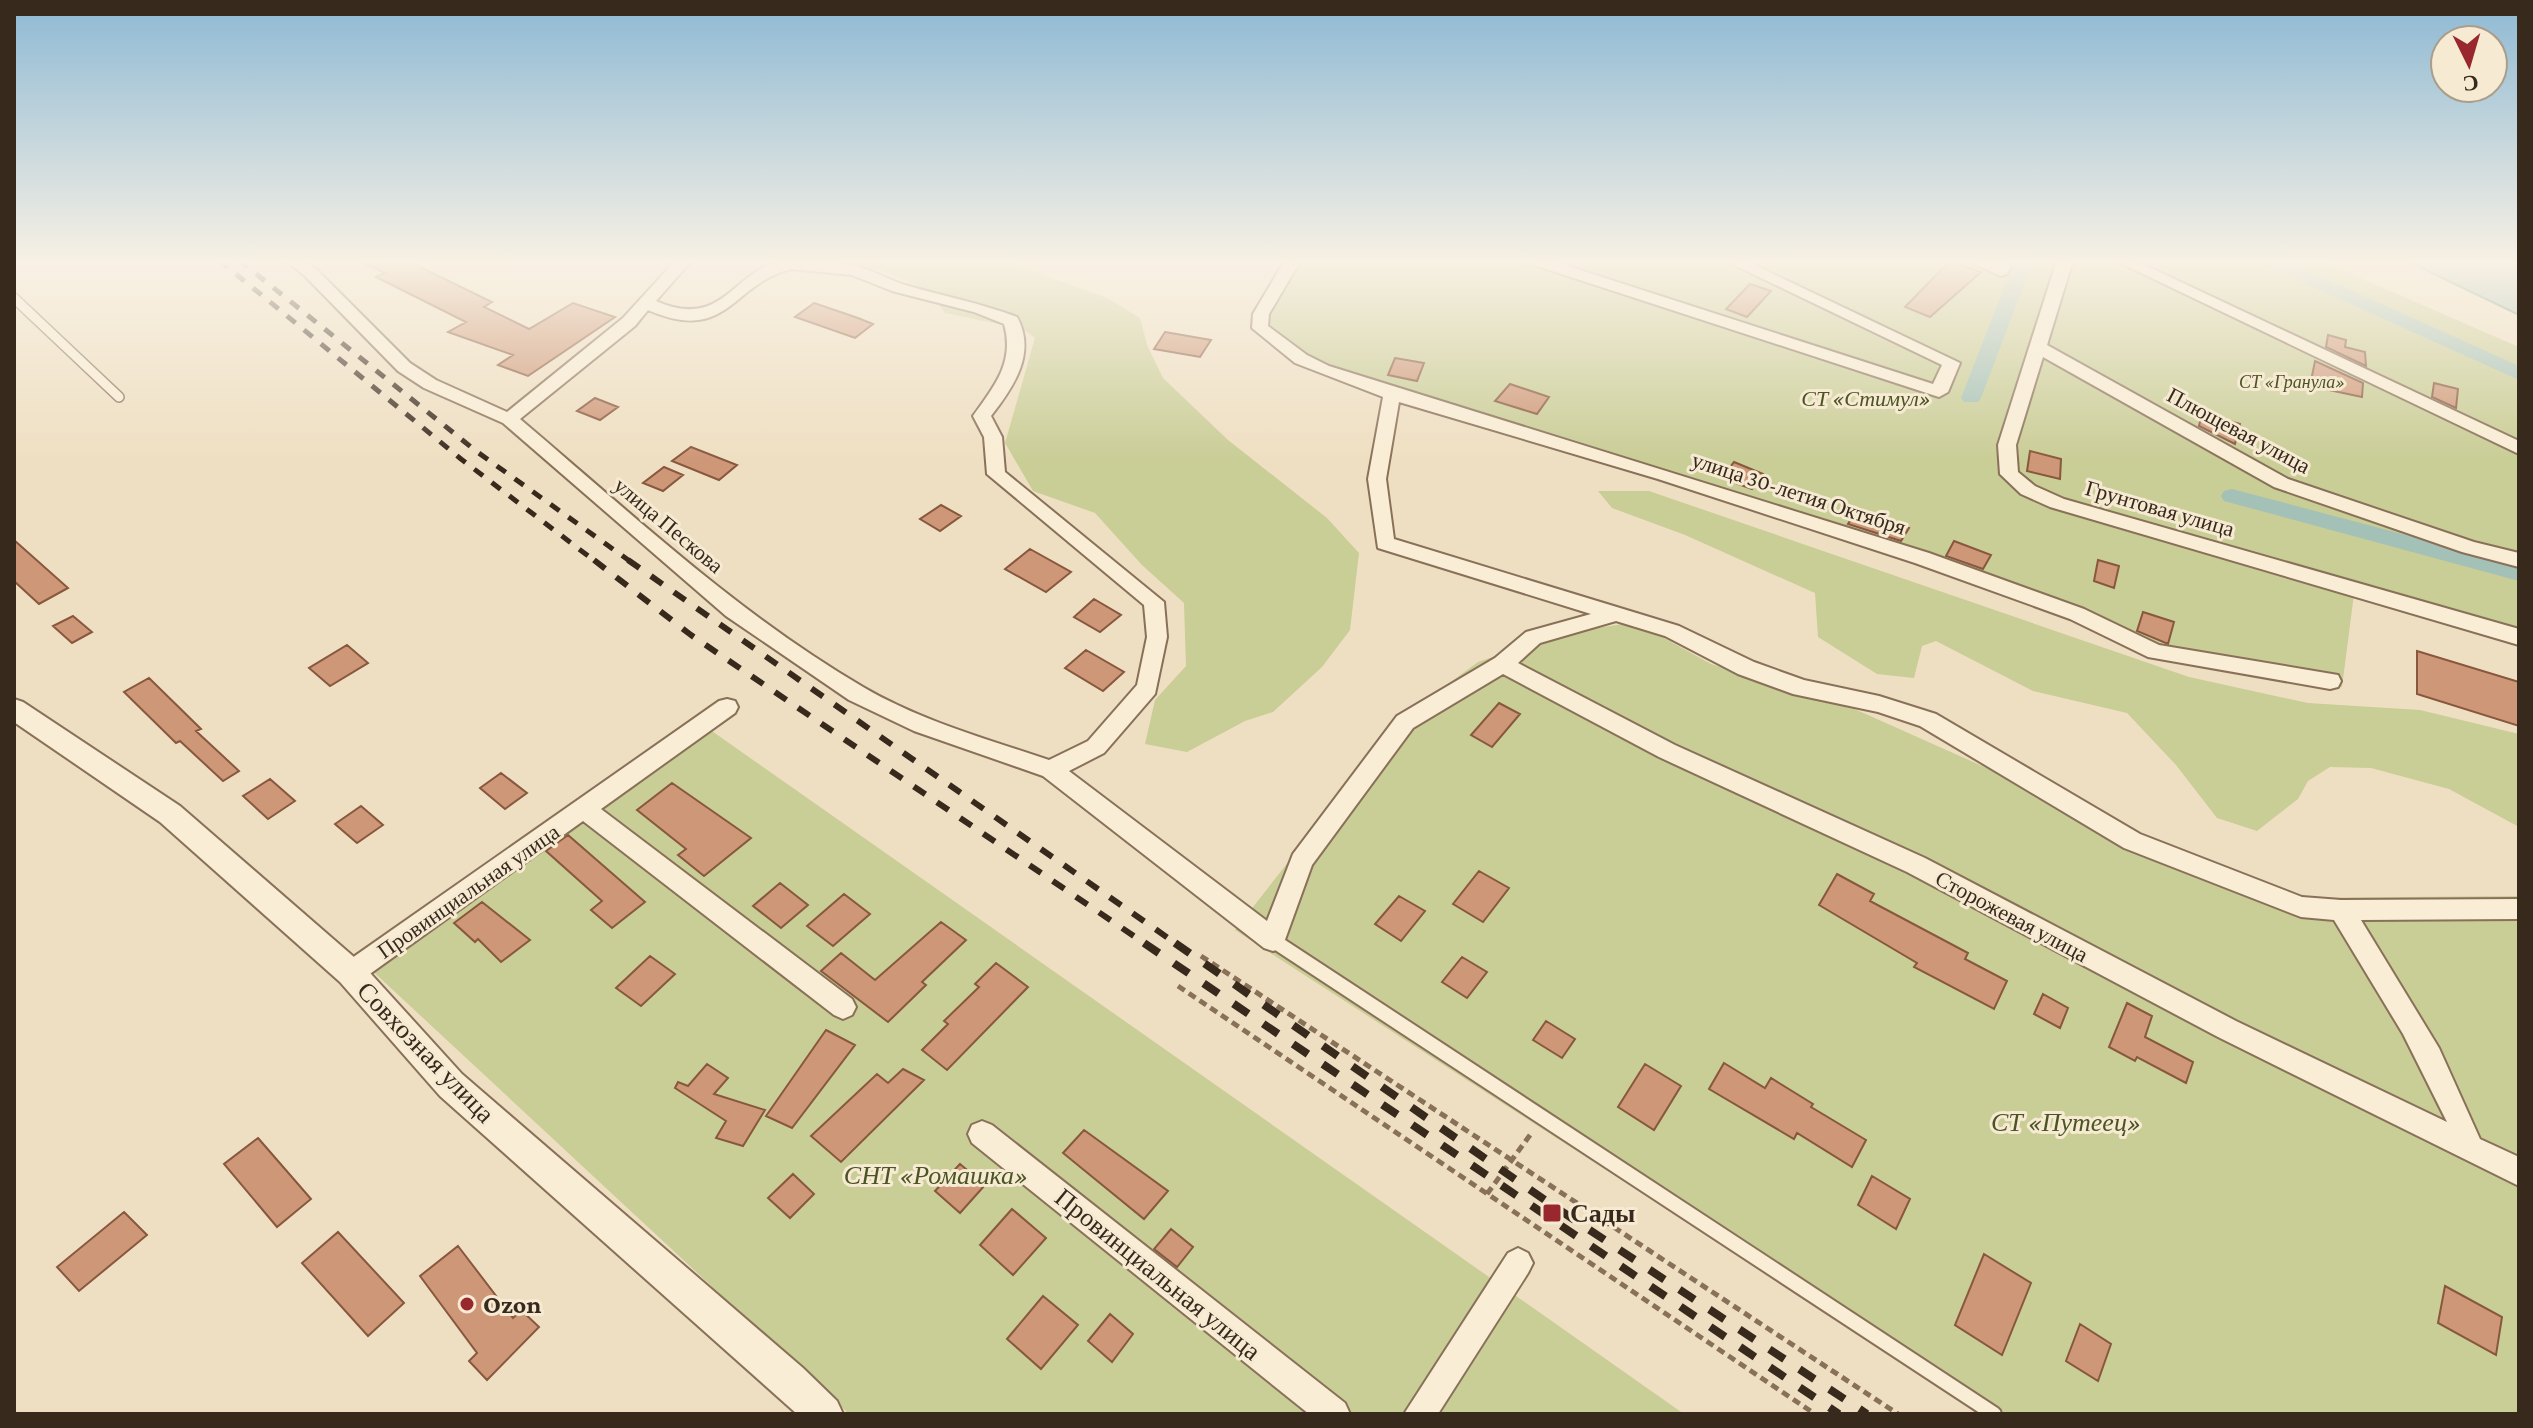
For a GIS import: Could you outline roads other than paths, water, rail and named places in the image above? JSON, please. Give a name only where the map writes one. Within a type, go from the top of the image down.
[{"type":"street","name":"улица Пескова","points":[[364,327],[404,367],[430,384],[509,419],[733,611],[857,694],[922,725],[1051,770],[1273,940]]},
{"type":"street","points":[[509,419],[623,327]]},
{"type":"street","points":[[1013,327],[1019,348],[1012,371],[1000,395],[982,416],[993,437],[996,474],[1154,602],[1157,637],[1147,688],[1096,747],[1051,770]]},
{"type":"street","name":"улица 30-летия Октября","points":[[1260,327],[1310,365],[1392,394],[1665,475],[1922,558],[2077,614],[2155,652],[2330,681]]},
{"type":"street","points":[[1738,327],[1939,392],[1951,363],[1874,327]]},
{"type":"street","name":"Грунтовая улица","points":[[2044,327],[2007,445],[2009,474],[2028,490],[2057,503],[2519,637]]},
{"type":"street","points":[[2263,327],[2519,448]]},
{"type":"street","name":"Плющевая улица","points":[[2038,347],[2281,483],[2454,542],[2519,560]]},
{"type":"street","points":[[1392,394],[1377,479],[1385,543],[1672,631],[1746,668],[1801,688],[1879,704],[1928,720],[2132,841],[2301,907],[2341,910],[2519,909]]},
{"type":"street","points":[[1273,940],[1302,861],[1405,722],[1503,664],[1533,637],[1620,613]]},
{"type":"street","name":"Сторожевая улица","points":[[1503,664],[1667,751],[1916,865],[2227,1029],[2519,1172]]},
{"type":"street","name":"Провинциальная улица","points":[[351,973],[727,707]]},
{"type":"street","name":"Совхозная улица","points":[[14,709],[170,814],[351,973],[451,1085],[824,1414]]},
{"type":"street","points":[[584,809],[843,1007]]},
{"type":"street","points":[[2341,910],[2418,1037],[2463,1125],[2469,1147]]},
{"type":"street","name":"Провинциальная улица","points":[[982,1134],[1334,1414]]},
{"type":"street","points":[[1420,1414],[1518,1263]]},
{"type":"lane","points":[[44,327],[119,397]]},
{"type":"lane","points":[[1273,940],[1994,1414]]},
{"type":"waterway","points":[[1971,398],[1998,327]]},
{"type":"waterway","points":[[2415,327],[2519,374]]},
{"type":"waterway","points":[[2232,496],[2519,573]]},
{"type":"railway","points":[[300,327],[461,459],[596,562]]},
{"type":"railway","points":[[322,327],[476,451],[631,562]]},
{"type":"railway","points":[[594,560],[691,635],[1147,945]]},
{"type":"railway","points":[[628,560],[1178,945]]},
{"type":"railway","points":[[1144,943],[1839,1414]]},
{"type":"railway","points":[[1175,943],[1555,1207],[1867,1414]]},
{"type":"place","name":"Сады","points":[[1552,1213]]},
{"type":"place","name":"Ozon","points":[[467,1304]]},
{"type":"park label","name":"СТ «Гранула»","points":[[2292,382]]},
{"type":"park label","name":"СТ «Стимул»","points":[[1866,398]]},
{"type":"park label","name":"СТ «Путеец»","points":[[2066,1122]]},
{"type":"park label","name":"СНТ «Ромашка»","points":[[936,1175]]}]
